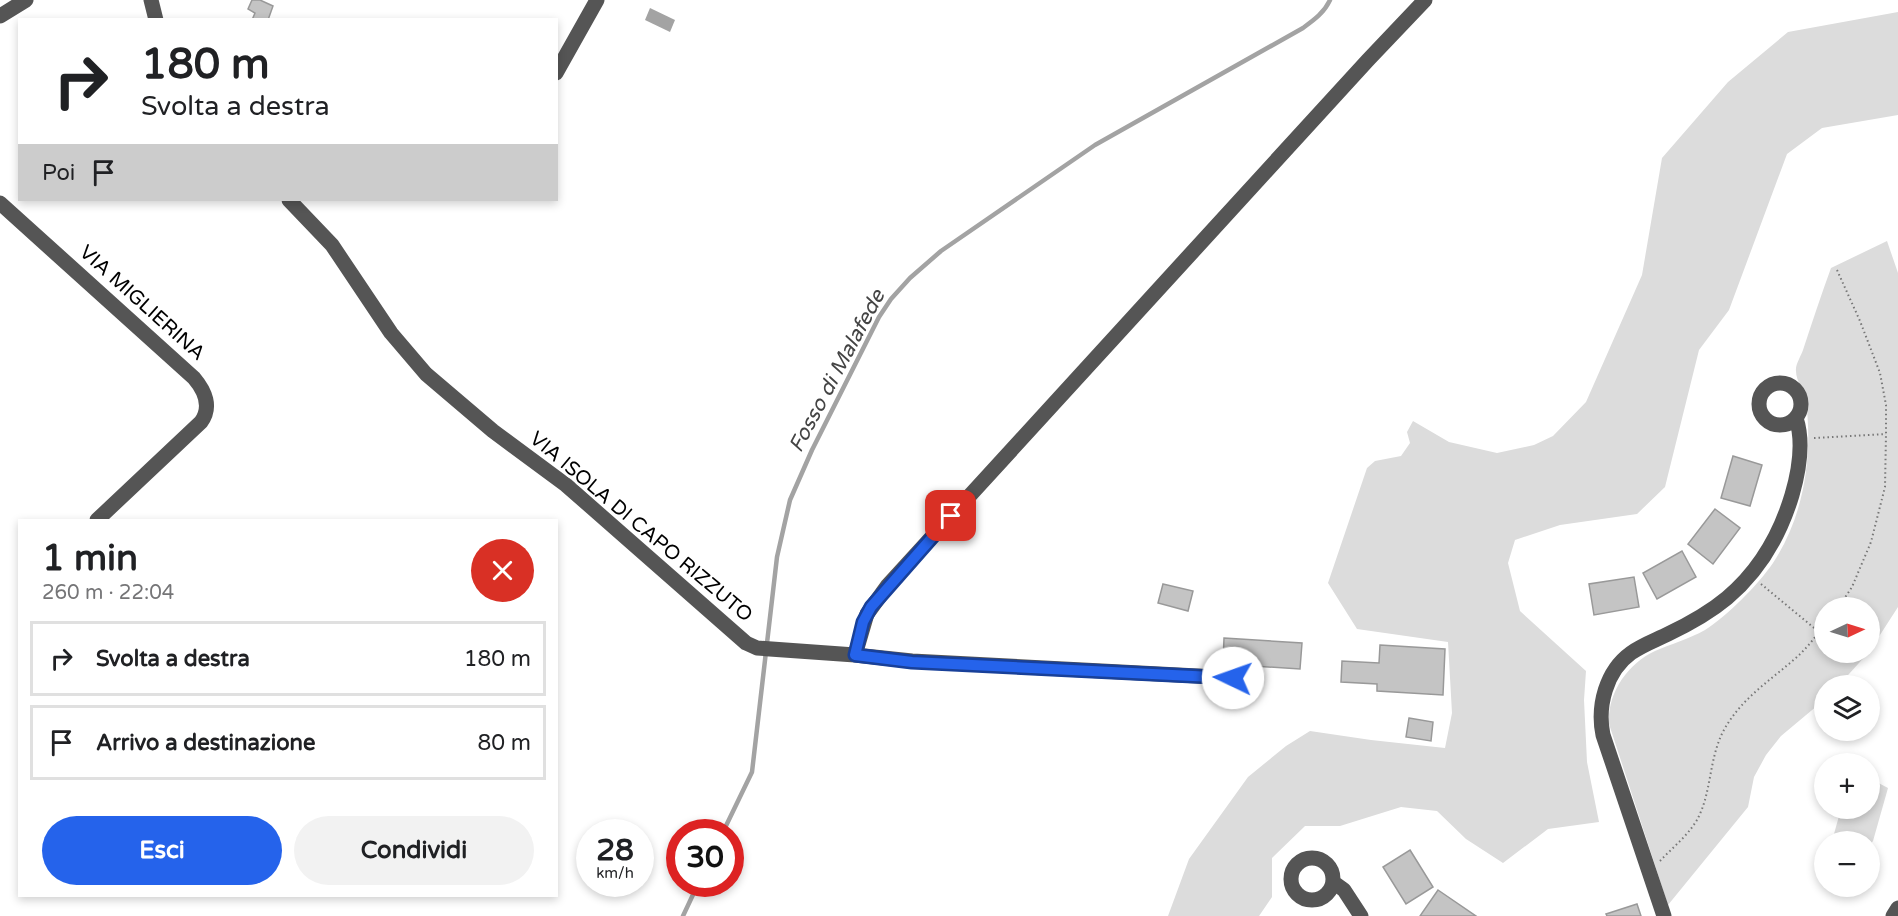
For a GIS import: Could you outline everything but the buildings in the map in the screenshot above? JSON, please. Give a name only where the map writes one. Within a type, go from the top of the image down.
[{"type":"street","points":[[0,16],[26,0]]},
{"type":"street","points":[[151,0],[156,18]]},
{"type":"street","points":[[558,69],[597,0]]},
{"type":"street","points":[[855,655],[867,614],[888,585],[1360,68],[1425,0]]},
{"type":"street","name":"VIA ISOLA DI CAPO RIZZUTO","points":[[290,201],[332,245],[391,333],[426,375],[493,431],[566,485],[743,641],[757,648],[855,655],[912,662],[1255,680]]},
{"type":"street","name":"VIA MIGLIERINA","points":[[0,203],[194,378],[205,396],[207,413],[201,423],[98,519]]},
{"type":"street","points":[[1664,916],[1603,735],[1601,719],[1603,698],[1612,675],[1630,653],[1704,615],[1728,597],[1750,575],[1770,546],[1788,508],[1796,477],[1800,439],[1796,418]]},
{"type":"street","points":[[1333,882],[1344,890],[1361,916]]},
{"type":"street","points":[[1893,916],[1898,908]]},
{"type":"path","points":[[1837,270],[1880,373],[1886,405],[1885,487],[1871,542],[1852,587],[1845,597]]},
{"type":"path","points":[[1800,439],[1886,434]]},
{"type":"path","points":[[1750,575],[1814,628]]},
{"type":"path","points":[[1649,872],[1692,827],[1699,816],[1716,748],[1725,728],[1738,709],[1756,690],[1798,656],[1814,638]]},
{"type":"shaded area","points":[[650,8],[675,20],[670,32],[645,20]]},
{"type":"shaded area","points":[[1898,12],[1898,115],[1822,128],[1787,154],[1729,310],[1699,350],[1665,487],[1637,514],[1560,525],[1515,540],[1508,563],[1520,611],[1586,671],[1584,700],[1587,762],[1599,822],[1548,829],[1503,863],[1466,839],[1437,811],[1401,807],[1340,826],[1305,826],[1272,858],[1272,897],[1259,916],[1168,916],[1189,859],[1248,777],[1286,746],[1310,731],[1445,748],[1452,713],[1448,642],[1357,629],[1328,583],[1367,468],[1375,461],[1401,456],[1410,443],[1407,432],[1413,421],[1449,442],[1497,453],[1534,445],[1553,436],[1586,402],[1642,275],[1662,158],[1728,82],[1788,32]]},
{"type":"shaded area","points":[[1887,241],[1898,273],[1898,607],[1880,635],[1880,597],[1814,597],[1814,663],[1859,663],[1848,675],[1814,675],[1814,708],[1781,736],[1766,755],[1754,777],[1748,807],[1668,905],[1609,724],[1611,702],[1621,681],[1636,664],[1655,651],[1705,630],[1742,600],[1773,563],[1784,545],[1799,506],[1807,464],[1808,422],[1805,397],[1796,375],[1797,363],[1831,268]]},
{"type":"shaded area","points":[[1880,784],[1888,788],[1880,816]]},
{"type":"shaded area","points":[[1838,819],[1879,819],[1876,831],[1835,831]]},
{"type":"waterway","name":"Fosso di Malafede","points":[[729,819],[752,772],[777,557],[790,500],[812,450],[879,317],[891,299],[910,278],[941,251],[1095,145],[1303,28],[1322,12],[1330,0]]},
{"type":"waterway","name":"Fosso di Malafede","points":[[683,916],[692,897]]},
{"type":"route","points":[[951,516],[871,607],[863,622],[855,655],[912,662],[1233,678]]}]
